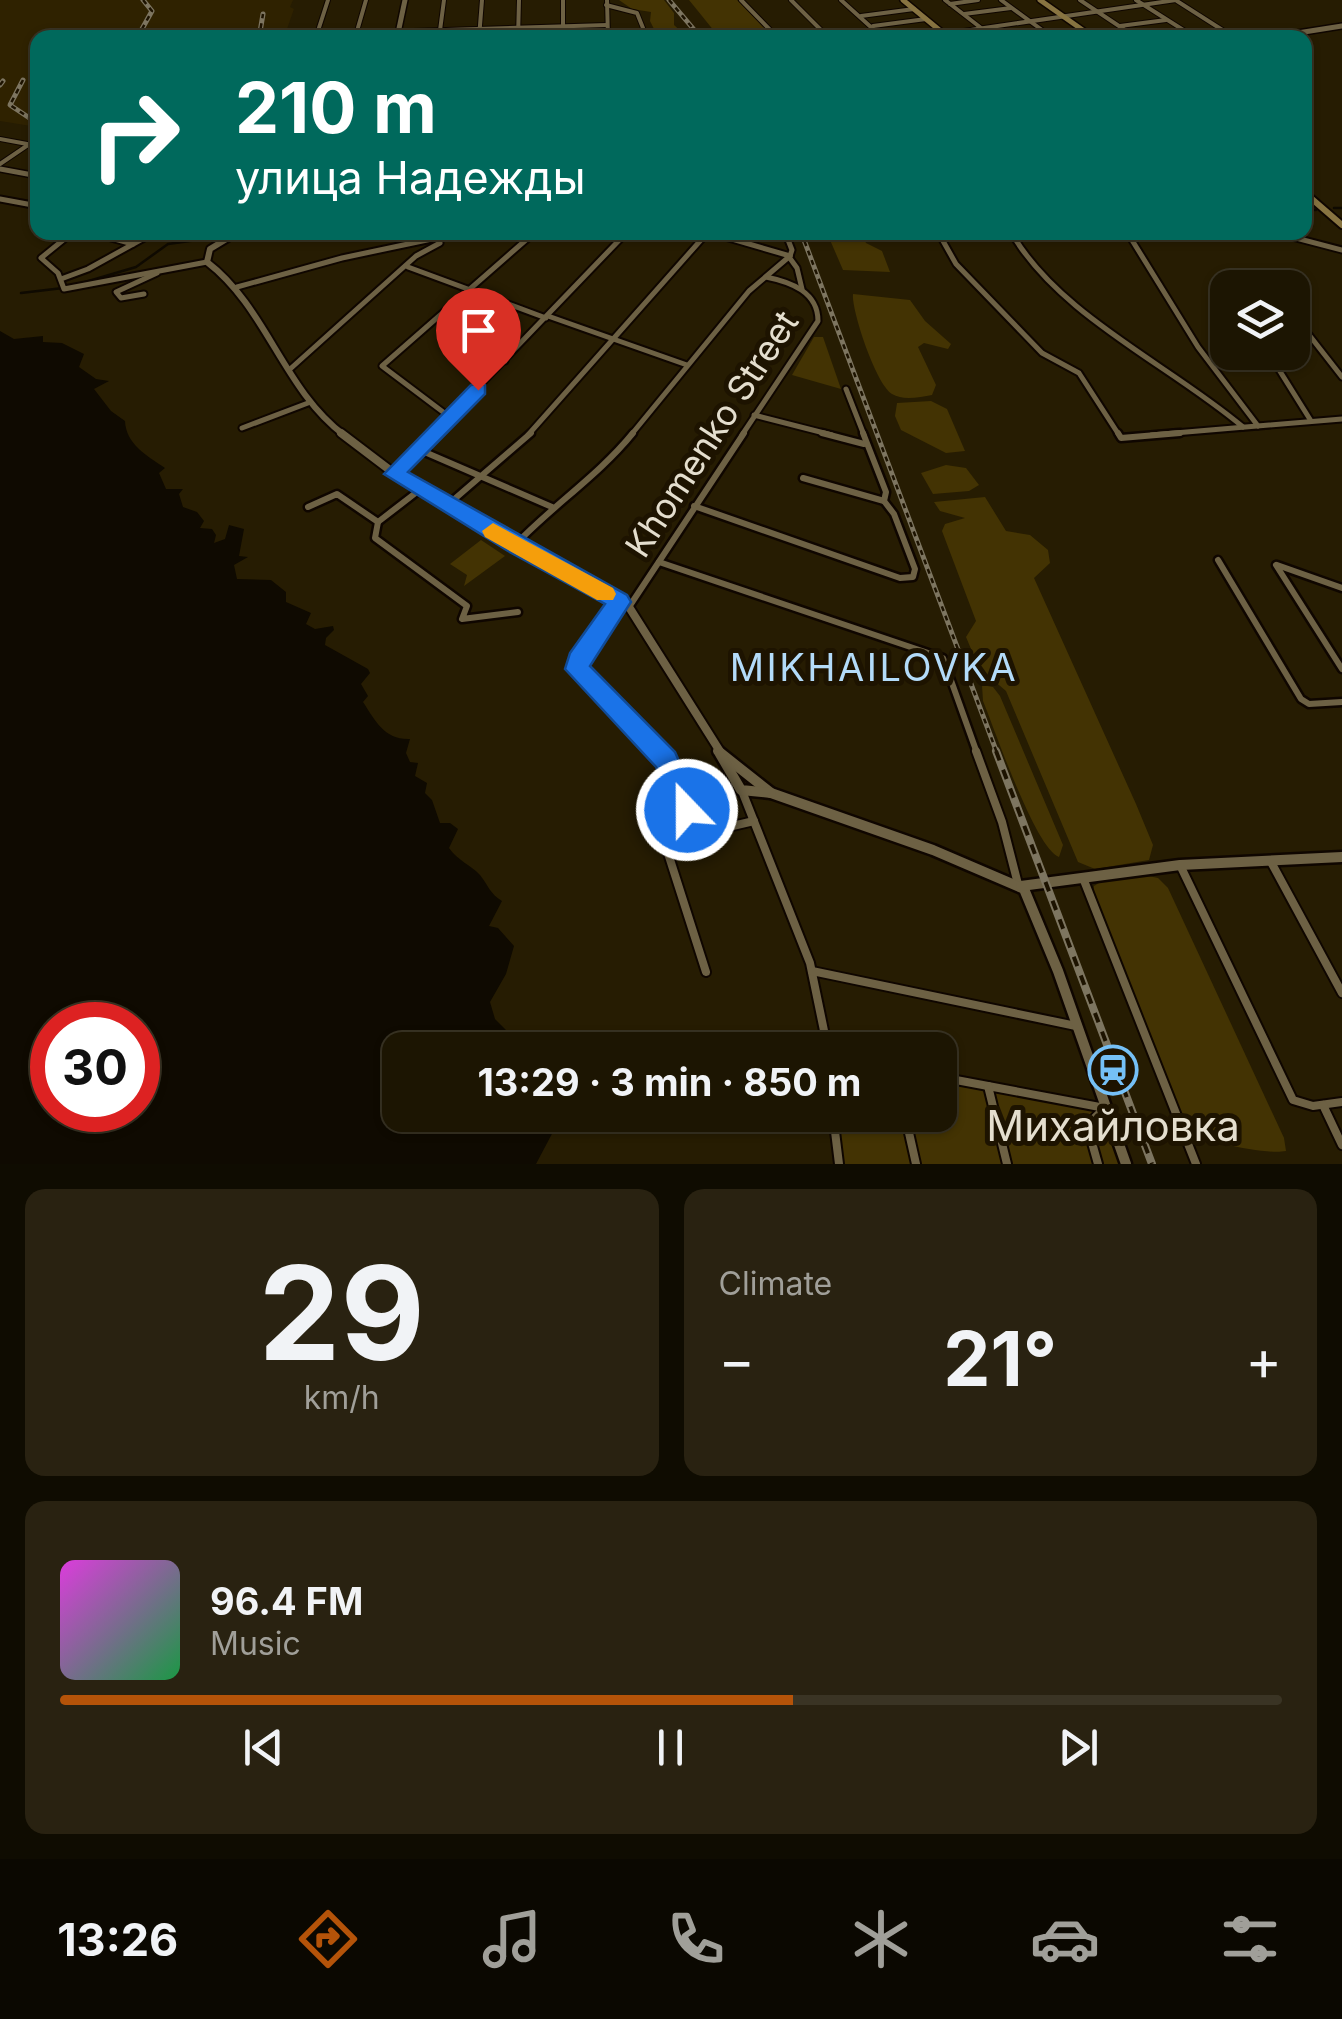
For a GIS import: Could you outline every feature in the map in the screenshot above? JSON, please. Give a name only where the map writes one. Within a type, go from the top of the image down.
[{"type":"main road","points":[[903,0],[940,30]]},
{"type":"main road","points":[[1040,0],[1083,30]]},
{"type":"main road","points":[[1312,196],[1342,222]]},
{"type":"street","points":[[318,30],[328,0]]},
{"type":"street","points":[[357,30],[366,0]]},
{"type":"street","points":[[399,30],[405,0]]},
{"type":"street","points":[[444,0],[440,30],[607,25]]},
{"type":"street","points":[[480,29],[482,0]]},
{"type":"street","points":[[519,0],[519,28]]},
{"type":"street","points":[[562,30],[563,0]]},
{"type":"street","points":[[741,0],[770,30]]},
{"type":"street","points":[[791,0],[821,30]]},
{"type":"street","points":[[842,0],[850,0]]},
{"type":"street","points":[[842,0],[875,30]]},
{"type":"street","points":[[947,2],[978,0]]},
{"type":"street","points":[[1001,0],[1042,30]]},
{"type":"street","points":[[1080,0],[1126,30]]},
{"type":"street","points":[[1136,0],[1184,30]]},
{"type":"street","points":[[973,30],[1176,0],[1223,30]]},
{"type":"street","points":[[607,30],[606,2],[637,13],[644,30]]},
{"type":"street","points":[[947,2],[984,30]]},
{"type":"street","points":[[964,14],[1012,8]]},
{"type":"street","points":[[860,16],[914,9]]},
{"type":"street","points":[[871,27],[926,19]]},
{"type":"street","points":[[1120,26],[1167,20]]},
{"type":"street","points":[[1312,31],[1342,26]]},
{"type":"street","points":[[0,140],[29,144]]},
{"type":"street","points":[[0,167],[29,144]]},
{"type":"street","points":[[0,167],[30,174]]},
{"type":"street","points":[[0,200],[30,205]]},
{"type":"street","points":[[63,240],[41,258],[63,284],[84,286],[207,262],[226,274],[308,403],[394,474],[452,502],[516,545],[629,606],[741,790],[812,971],[824,1032]]},
{"type":"street","points":[[119,240],[134,244]]},
{"type":"street","points":[[63,284],[141,240]]},
{"type":"street","points":[[207,262],[210,249],[225,240]]},
{"type":"street","points":[[237,287],[342,258],[441,240]]},
{"type":"street","points":[[289,370],[420,252],[445,240]]},
{"type":"street","points":[[450,418],[382,366],[526,240]]},
{"type":"street","points":[[394,474],[619,240]]},
{"type":"street","points":[[452,502],[529,435],[701,240]]},
{"type":"street","points":[[735,240],[789,256],[797,268],[802,291]]},
{"type":"street","points":[[516,545],[552,506],[587,483],[610,460],[748,290],[789,256],[792,250],[788,240]]},
{"type":"street","points":[[942,240],[956,264],[1042,353],[1080,374],[1121,438],[1342,419]]},
{"type":"street","points":[[1017,240],[1028,260],[1058,292],[1180,377],[1244,428]]},
{"type":"street","points":[[1132,240],[1198,347],[1259,426]]},
{"type":"street","points":[[1303,240],[1341,250]]},
{"type":"street","points":[[408,266],[506,304],[687,365]]},
{"type":"street","points":[[144,294],[121,298],[116,290],[166,269]]},
{"type":"street","points":[[766,277],[786,281],[802,291]]},
{"type":"street","name":"Khomenko Street","points":[[629,606],[818,321],[817,305],[802,291]]},
{"type":"street","points":[[505,362],[464,344],[506,304]]},
{"type":"street","points":[[1310,336],[1342,377]]},
{"type":"street","points":[[1279,370],[1311,421]]},
{"type":"street","points":[[846,389],[886,492],[884,501]]},
{"type":"street","points":[[242,428],[308,403]]},
{"type":"street","points":[[754,415],[866,444]]},
{"type":"street","points":[[419,449],[480,479],[552,506]]},
{"type":"street","points":[[694,506],[910,579],[915,570],[894,514],[884,501],[802,478]]},
{"type":"street","points":[[422,488],[378,522],[375,538],[467,606],[460,618],[518,612]]},
{"type":"street","points":[[308,507],[337,494],[378,522]]},
{"type":"street","points":[[1218,560],[1301,698],[1310,704],[1342,702]]},
{"type":"street","points":[[659,562],[943,658],[1002,822],[1019,885],[1030,898],[1126,1164]]},
{"type":"street","points":[[1342,588],[1276,565],[1342,668]]},
{"type":"street","points":[[619,602],[579,660],[577,669],[666,760],[680,785],[694,835]]},
{"type":"street","points":[[718,750],[770,793]]},
{"type":"street","points":[[741,790],[770,793],[1019,885],[1180,865],[1342,857]]},
{"type":"street","points":[[706,972],[666,847],[668,841],[754,821]]},
{"type":"street","points":[[1271,861],[1342,993]]},
{"type":"street","points":[[1180,865],[1292,1100],[1322,1105],[1342,1102]]},
{"type":"street","points":[[1082,878],[1196,1164]]},
{"type":"street","points":[[812,971],[1078,1026]]},
{"type":"street","points":[[957,1081],[1106,1108]]},
{"type":"street","points":[[988,1086],[1007,1164]]},
{"type":"street","points":[[1322,1105],[1342,1145]]},
{"type":"street","points":[[1098,1164],[1087,1125],[1106,1108]]},
{"type":"street","points":[[836,1132],[839,1164]]},
{"type":"street","points":[[909,1132],[916,1164]]},
{"type":"shaded area","points":[[0,0],[293,0],[287,30],[30,30],[30,126],[0,121]]},
{"type":"shaded area","points":[[619,0],[664,0],[679,30],[654,30],[651,12],[632,9]]},
{"type":"shaded area","points":[[689,0],[737,0],[767,30],[713,30]]},
{"type":"shaded area","points":[[830,240],[864,240],[882,251],[890,272],[843,270]]},
{"type":"shaded area","points":[[853,294],[910,300],[925,321],[951,344],[948,349],[924,343],[918,347],[936,385],[932,395],[901,397],[885,387],[865,345]]},
{"type":"shaded area","points":[[0,331],[14,339],[43,336],[43,342],[62,343],[84,354],[79,367],[96,379],[109,381],[94,389],[111,411],[125,421],[133,443],[165,468],[159,473],[166,489],[183,489],[179,494],[183,507],[197,512],[204,521],[200,528],[212,529],[216,535],[214,543],[225,539],[229,525],[244,529],[239,556],[248,557],[234,565],[237,579],[271,580],[286,592],[286,602],[311,613],[306,624],[315,629],[333,626],[325,645],[368,669],[370,673],[361,684],[368,696],[363,702],[388,733],[410,739],[406,753],[410,762],[418,763],[415,776],[427,783],[425,793],[432,800],[440,823],[450,823],[458,829],[449,848],[502,901],[489,926],[498,928],[514,946],[506,974],[490,1002],[495,1019],[508,1032],[382,1032],[382,1132],[553,1132],[536,1164],[0,1164]]},
{"type":"shaded area","points":[[814,337],[823,337],[841,389],[792,375]]},
{"type":"shaded area","points":[[931,401],[947,409],[965,451],[946,453],[901,430],[895,416],[897,403]]},
{"type":"shaded area","points":[[946,465],[966,468],[979,485],[969,491],[933,494],[921,473]]},
{"type":"shaded area","points":[[985,497],[1006,531],[1030,535],[1048,550],[1050,563],[1034,578],[1153,845],[1149,860],[1095,869],[1078,862],[1006,691],[979,668],[966,637],[976,621],[942,531],[945,524],[965,518],[940,511],[934,502]]},
{"type":"shaded area","points":[[481,540],[505,556],[464,586],[467,575],[450,564]]},
{"type":"shaded area","points":[[982,685],[993,687],[1000,696],[1063,845],[1059,857],[1049,849],[1028,811],[983,701]]},
{"type":"shaded area","points":[[1144,875],[1158,878],[1168,888],[1284,1138],[1286,1151],[1234,1146],[1187,1128],[1093,896],[1094,886],[1102,881]]},
{"type":"shaded area","points":[[957,1080],[1111,1109],[1131,1164],[843,1164],[840,1132],[957,1132]]},
{"type":"waterway","points":[[1334,208],[1342,208]]},
{"type":"waterway","points":[[1312,210],[1316,210]]},
{"type":"waterway","points":[[75,285],[136,267],[168,244],[197,240]]},
{"type":"waterway","points":[[21,293],[63,288]]},
{"type":"railway","points":[[141,30],[152,11],[143,0]]},
{"type":"railway","points":[[669,0],[694,30]]},
{"type":"railway","points":[[260,30],[263,14]]},
{"type":"railway","points":[[23,80],[10,105],[30,118]]},
{"type":"railway","points":[[0,85],[3,81]]},
{"type":"railway","points":[[804,240],[997,753]]},
{"type":"railway","points":[[996,751],[1152,1164]]},
{"type":"slow traffic","points":[[493,531],[605,594]]},
{"type":"place","name":"Михайловка","points":[[1113,1070]]},
{"type":"district","name":"MIKHAILOVKA","points":[[874,668]]},
{"type":"route","points":[[478,390],[394,474],[452,502],[516,545],[619,602],[579,660],[577,669],[666,760],[680,785],[687,810]]}]
